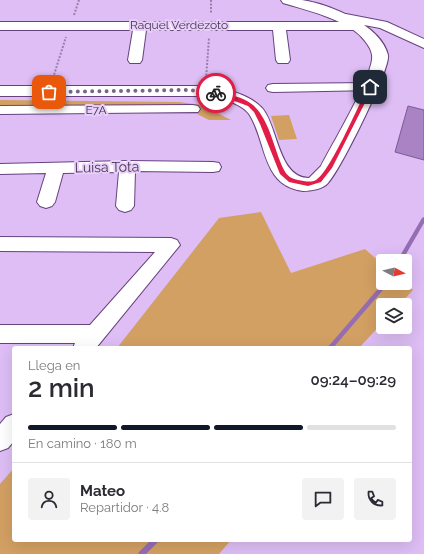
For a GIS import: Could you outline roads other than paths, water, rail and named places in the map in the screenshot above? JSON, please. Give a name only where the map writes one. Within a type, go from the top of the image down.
[{"type":"street","points":[[288,0],[340,17],[383,25],[416,34],[424,44]]},
{"type":"street","points":[[0,91],[205,91],[232,97],[250,105],[256,112],[263,124],[282,173],[291,181],[308,184],[319,181],[330,166],[379,68],[380,54],[371,38],[358,26],[340,17]]},
{"type":"street","points":[[135,60],[140,25]]},
{"type":"street","points":[[279,25],[283,60]]},
{"type":"street","name":"Raquel Verdezoto","points":[[0,26],[358,26]]},
{"type":"street","points":[[273,88],[370,87]]},
{"type":"street","name":"E7A","points":[[0,110],[193,109]]},
{"type":"street","points":[[125,206],[127,166]]},
{"type":"street","name":"Luisa Tota","points":[[0,169],[127,166],[213,167]]},
{"type":"street","points":[[46,202],[56,168]]},
{"type":"street","points":[[0,244],[171,245],[89,341],[0,334]]},
{"type":"street","points":[[0,440],[12,427]]},
{"type":"waterway","points":[[403,254],[424,219]]},
{"type":"waterway","points":[[332,346],[380,290]]},
{"type":"waterway","points":[[141,554],[154,542]]}]
